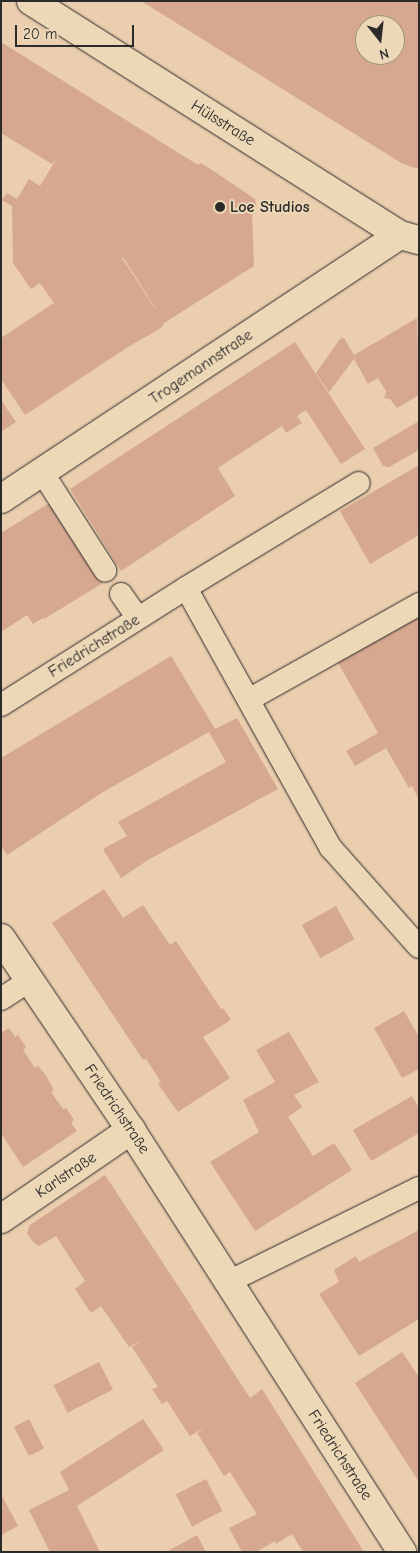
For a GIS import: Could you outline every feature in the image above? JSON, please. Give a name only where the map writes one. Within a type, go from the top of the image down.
[{"type":"street","name":"Hülsstraße","points":[[31,1],[409,237]]},
{"type":"street","name":"Trogemannstraße","points":[[1,499],[409,237]]},
{"type":"street","name":"Friedrichstraße","points":[[1,938],[131,1130],[402,1552]]},
{"type":"street","name":"Karlstraße","points":[[1,1219],[131,1130]]},
{"type":"lane","points":[[42,472],[105,570]]},
{"type":"lane","name":"Friedrichstraße","points":[[1,705],[186,588],[358,483]]},
{"type":"lane","points":[[186,588],[250,699],[331,848],[419,947]]},
{"type":"lane","points":[[121,594],[138,618]]},
{"type":"lane","points":[[250,699],[419,604]]},
{"type":"lane","points":[[1,999],[30,980]]},
{"type":"lane","points":[[228,1282],[419,1188]]},
{"type":"building","points":[[141,1],[419,1],[419,169],[403,164]]},
{"type":"building","points":[[1,42],[198,165],[201,163],[255,199],[256,206],[252,212],[254,266],[25,415],[1,379],[1,338],[54,303],[40,283],[31,289],[13,263],[12,206],[2,200],[7,193],[17,199],[29,179],[40,186],[57,158],[52,164],[1,133]],"holes":[[[123,257],[156,309],[122,258]]]},
{"type":"building","points":[[417,318],[419,395],[397,408],[390,399],[384,398],[386,391],[378,378],[368,384],[354,359],[329,392],[316,373],[340,339],[344,338],[354,355]]},
{"type":"building","points":[[295,342],[365,449],[341,464],[306,410],[297,416],[302,423],[286,433],[282,426],[218,468],[235,496],[121,571],[70,489]]},
{"type":"building","points":[[1,400],[16,422],[1,432]]},
{"type":"building","points":[[419,421],[419,450],[389,467],[383,466],[373,448]]},
{"type":"building","points":[[419,465],[419,535],[370,564],[340,511]]},
{"type":"building","points":[[51,502],[103,583],[44,619],[33,624],[27,615],[1,632],[1,533]]},
{"type":"building","points":[[419,614],[419,800],[412,786],[409,788],[386,748],[355,766],[346,751],[378,733],[337,661]]},
{"type":"building","points":[[171,656],[215,729],[237,718],[278,789],[148,860],[121,878],[103,849],[127,836],[118,822],[226,762],[209,732],[103,792],[7,855],[1,846],[1,758]]},
{"type":"building","points":[[104,889],[123,918],[143,905],[170,945],[176,941],[221,1009],[223,1008],[231,1020],[203,1037],[230,1078],[178,1112],[158,1084],[161,1082],[146,1059],[143,1060],[52,923]]},
{"type":"building","points":[[336,906],[354,939],[320,958],[302,925]]},
{"type":"building","points":[[404,1011],[419,1037],[419,1069],[402,1078],[374,1028]]},
{"type":"building","points":[[9,1028],[15,1037],[18,1035],[26,1047],[23,1050],[35,1068],[38,1066],[45,1074],[54,1090],[51,1092],[63,1109],[66,1108],[74,1120],[71,1123],[77,1131],[23,1167],[1,1133],[1,1033]]},
{"type":"building","points":[[289,1032],[319,1082],[294,1095],[302,1107],[288,1117],[313,1156],[334,1143],[352,1170],[255,1231],[210,1162],[259,1132],[243,1100],[275,1082],[256,1050]]},
{"type":"building","points":[[412,1096],[419,1108],[419,1133],[371,1161],[353,1130]]},
{"type":"building","points":[[105,1175],[192,1307],[187,1312],[192,1308],[250,1398],[262,1389],[364,1552],[303,1552],[292,1534],[276,1544],[275,1541],[256,1552],[242,1552],[229,1528],[257,1514],[230,1472],[224,1476],[197,1433],[207,1426],[190,1436],[167,1401],[162,1404],[152,1389],[158,1387],[132,1347],[141,1341],[129,1347],[101,1306],[91,1313],[75,1289],[85,1281],[56,1236],[39,1246],[34,1243],[27,1233],[30,1225]]},
{"type":"building","points":[[419,1230],[419,1319],[359,1356],[319,1294],[339,1282],[334,1270],[356,1256],[359,1262]]},
{"type":"building","points":[[402,1352],[419,1377],[419,1482],[355,1383]]},
{"type":"building","points":[[99,1362],[113,1390],[68,1413],[54,1385]]},
{"type":"building","points":[[29,1419],[44,1448],[29,1456],[14,1427]]},
{"type":"building","points":[[143,1419],[164,1450],[77,1506],[100,1552],[50,1552],[29,1510],[69,1490],[60,1472]]},
{"type":"building","points":[[206,1479],[222,1511],[192,1527],[176,1494]]},
{"type":"building","points":[[1,1494],[18,1526],[1,1535]]},
{"type":"building","points":[[197,1535],[206,1552],[166,1552]]},
{"type":"place","name":"Loe Studios","points":[[220,207]]}]
